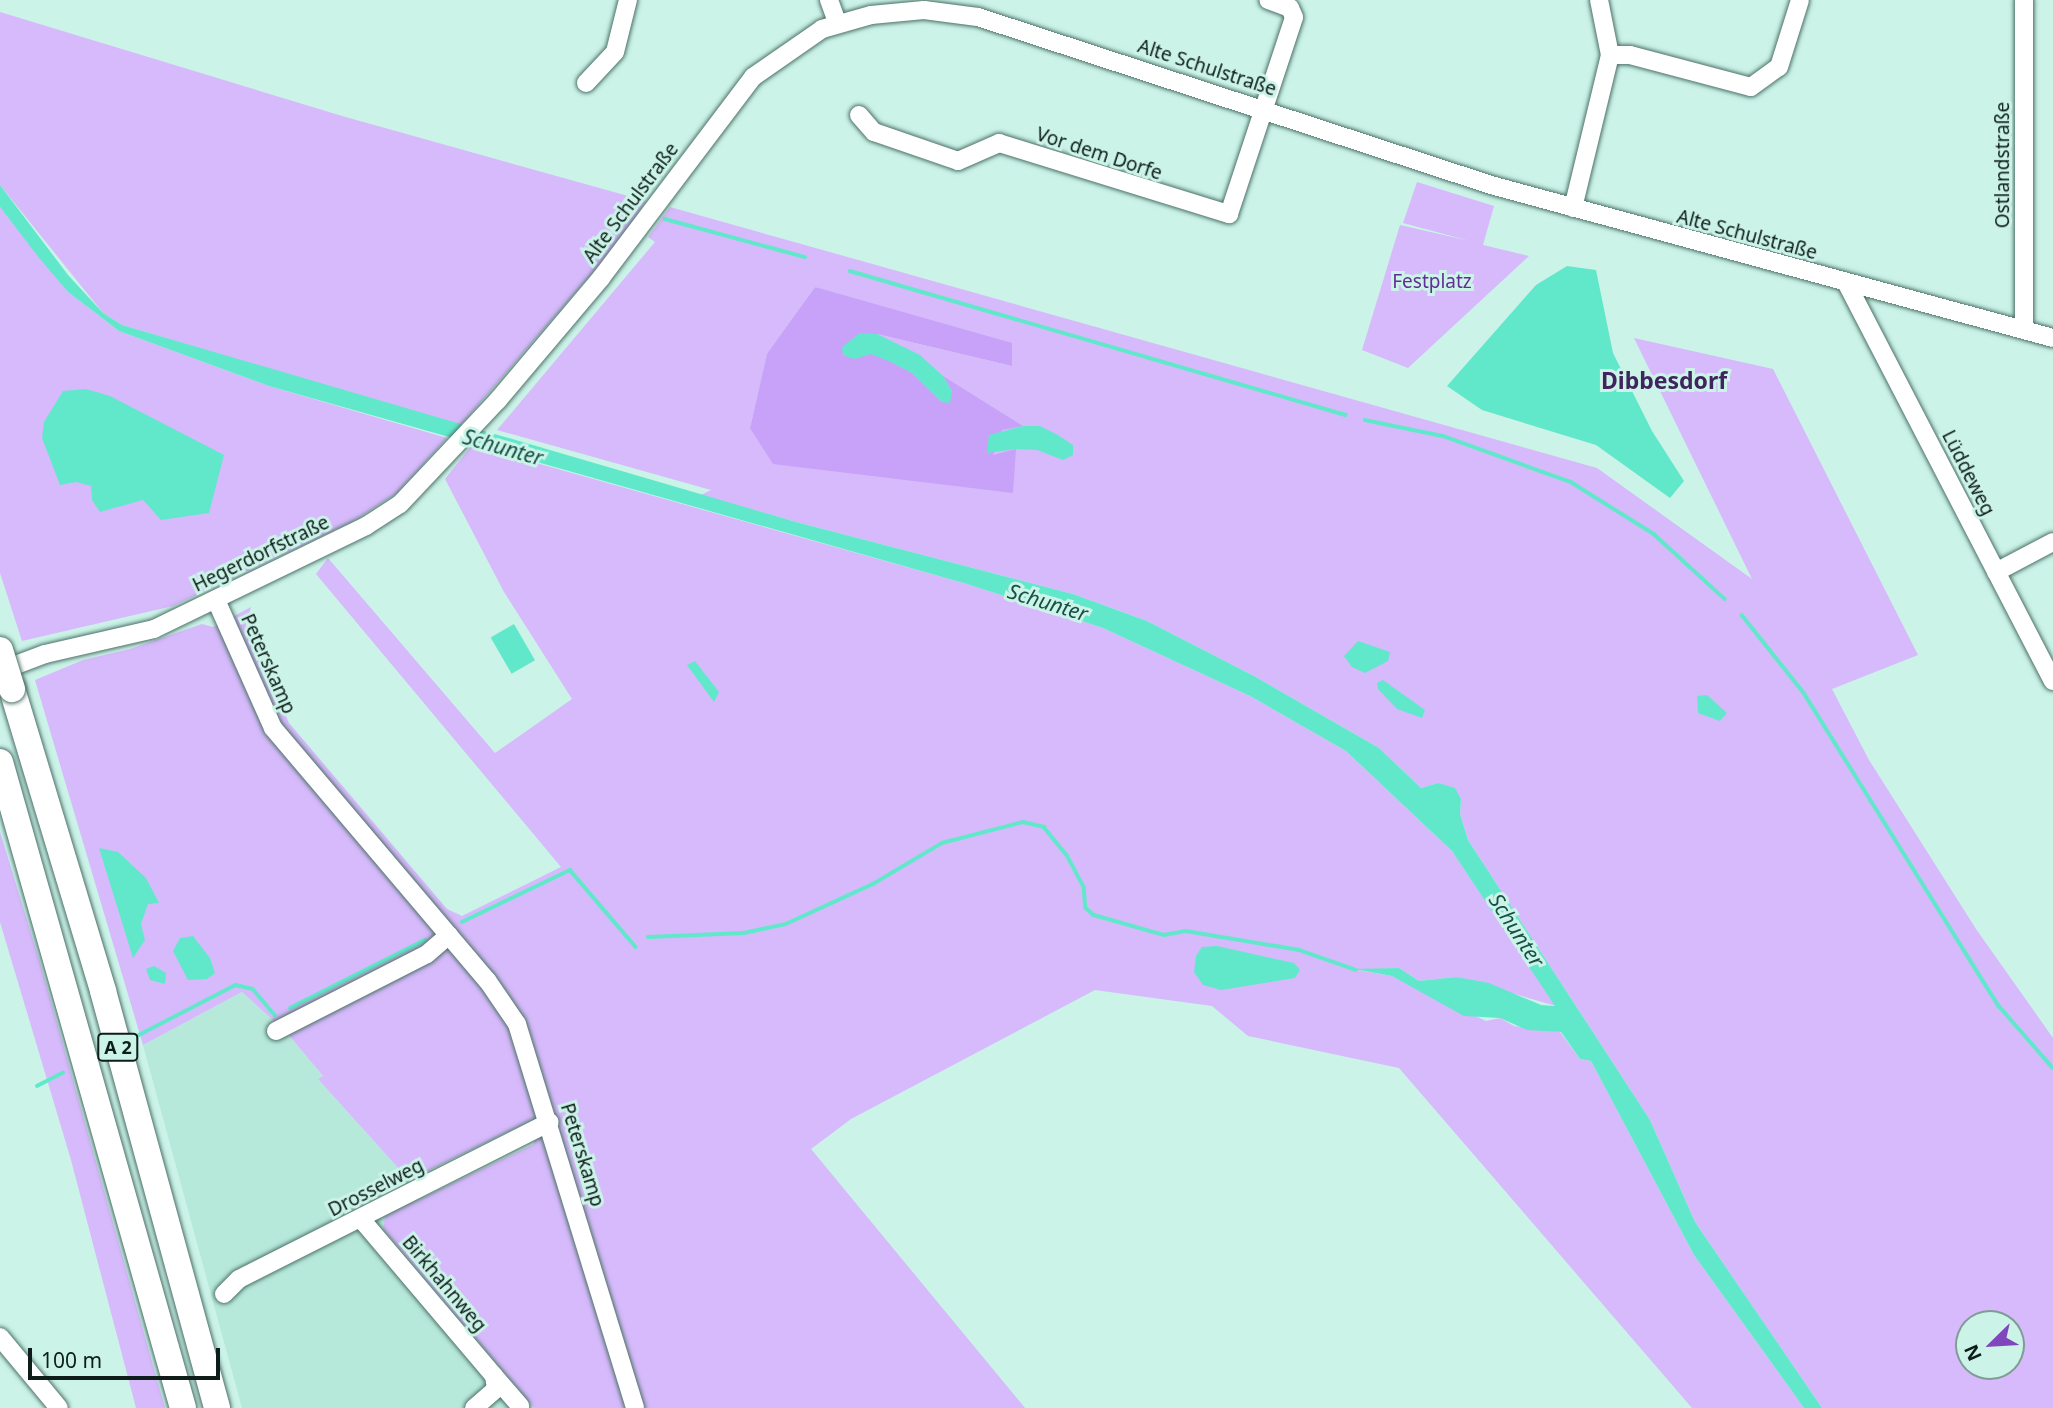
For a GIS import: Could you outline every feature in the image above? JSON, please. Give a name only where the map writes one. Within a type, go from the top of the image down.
[{"type":"highway","name":"A 2","points":[[0,650],[6,680],[103,991],[217,1408]]},
{"type":"highway","name":"A 2","points":[[0,762],[183,1408]]},
{"type":"street","points":[[586,83],[615,52],[628,0]]},
{"type":"street","points":[[829,0],[837,22]]},
{"type":"street","name":"Vor dem Dorfe","points":[[859,116],[874,132],[958,161],[999,143],[1221,215],[1233,209],[1294,18],[1290,8],[1268,0]]},
{"type":"street","points":[[1573,208],[1611,55],[1600,0]]},
{"type":"street","points":[[1611,55],[1630,55],[1751,86],[1779,67],[1800,0]]},
{"type":"street","name":"Ostlandstraße","points":[[2024,0],[2024,330]]},
{"type":"street","name":"Alte Schulstraße","points":[[498,400],[644,226],[753,77],[837,22],[924,10],[978,17],[1573,208],[2053,338]]},
{"type":"street","name":"Lüddeweg","points":[[1847,284],[2053,681]]},
{"type":"street","name":"Hegerdorfstraße","points":[[6,680],[45,654],[154,629],[385,515],[448,456],[498,400]]},
{"type":"street","points":[[1996,572],[2053,542]]},
{"type":"street","name":"Peterskamp","points":[[216,600],[272,728],[449,935],[511,1012],[550,1122],[635,1408]]},
{"type":"street","points":[[276,1031],[427,954],[449,935]]},
{"type":"street","name":"Drosselweg","points":[[224,1294],[239,1279],[550,1122]]},
{"type":"street","name":"Birkhahnweg","points":[[361,1219],[520,1406]]},
{"type":"street","points":[[0,1337],[59,1408]]},
{"type":"street","points":[[474,1408],[496,1389],[494,1376]]},
{"type":"shaded area","points":[[815,287],[1012,343],[1012,366],[877,334],[854,358],[871,353],[891,362],[912,373],[942,402],[952,391],[943,376],[1023,426],[1002,430],[993,455],[1016,449],[1013,493],[773,464],[750,428],[767,354]]},
{"type":"shaded area","points":[[242,992],[287,1033],[323,1076],[318,1079],[409,1180],[420,1201],[385,1216],[383,1229],[534,1408],[242,1408],[143,1045]]},
{"type":"green space","points":[[0,12],[342,116],[646,201],[620,241],[460,426],[122,325],[103,313],[0,185]]},
{"type":"green space","name":"Festplatz","points":[[1417,182],[1494,206],[1483,245],[1529,256],[1408,368],[1362,350],[1400,225],[1470,241],[1403,223]]},
{"type":"green space","points":[[0,207],[68,292],[119,331],[269,386],[447,438],[397,493],[352,522],[173,606],[22,641],[0,573]]},
{"type":"green space","points":[[670,207],[1597,468],[1752,579],[1634,338],[1773,369],[1918,655],[1832,689],[1869,760],[1976,929],[2053,1038],[2053,1408],[1822,1408],[1695,1222],[1650,1120],[1468,840],[1460,814],[1461,799],[1438,783],[1421,788],[1379,748],[1254,676],[1147,621],[1073,594],[701,495],[711,490],[497,430],[655,242],[648,237]],"holes":[[[815,287],[1012,366],[877,334],[750,428],[767,355]]]},
{"type":"green space","points":[[472,445],[967,584],[1103,628],[1250,696],[1346,751],[1452,851],[1556,1006],[1456,977],[1419,981],[1399,968],[1358,970],[1392,976],[1486,1021],[1500,1018],[1514,1026],[1560,1032],[1580,1059],[1591,1061],[1694,1255],[1804,1408],[1692,1408],[1399,1068],[1248,1036],[1212,1006],[1095,990],[851,1119],[811,1149],[1025,1408],[534,1408],[383,1229],[385,1216],[534,1144],[532,1120],[409,1180],[318,1079],[323,1076],[287,1033],[242,992],[143,1045],[35,680],[83,660],[130,649],[202,624],[213,627],[251,607],[246,625],[289,723],[447,909],[462,916],[561,867],[316,574],[328,558],[495,753],[572,699],[504,592],[445,479]]},
{"type":"green space","points":[[0,832],[40,962],[165,1408],[136,1408],[71,1160],[0,922]]},
{"type":"water","name":"Schunter","points":[[0,185],[68,275],[103,313],[122,325],[796,522],[1073,594],[1147,621],[1254,676],[1379,748],[1421,788],[1438,783],[1455,788],[1461,799],[1460,814],[1468,840],[1650,1120],[1695,1222],[1822,1408],[1804,1408],[1694,1255],[1591,1061],[1580,1059],[1561,1032],[1527,1030],[1500,1018],[1464,1016],[1392,976],[1354,969],[1399,968],[1419,981],[1456,977],[1489,983],[1541,1005],[1555,1006],[1452,851],[1346,751],[1250,696],[1103,628],[967,584],[269,386],[119,331],[68,292],[40,259],[0,207]]},
{"type":"water","points":[[1567,266],[1596,270],[1613,353],[1652,431],[1684,481],[1670,498],[1596,445],[1482,410],[1447,386],[1536,285]]},
{"type":"water","points":[[860,333],[877,334],[920,355],[943,376],[952,391],[950,403],[942,402],[912,373],[891,362],[871,354],[854,359],[843,355],[842,347]]},
{"type":"water","points":[[86,389],[110,396],[224,455],[209,513],[161,520],[143,500],[100,512],[92,500],[91,486],[76,482],[60,485],[42,438],[44,422],[63,391]]},
{"type":"water","points":[[1023,426],[1040,426],[1058,435],[1073,445],[1073,455],[1063,460],[1037,450],[1016,449],[987,453],[989,435]]},
{"type":"water","points":[[514,624],[535,660],[512,674],[491,638]]},
{"type":"water","points":[[1358,641],[1390,652],[1388,661],[1365,673],[1352,667],[1344,656]]},
{"type":"water","points":[[695,661],[719,692],[714,702],[687,665]]},
{"type":"water","points":[[1383,680],[1425,710],[1422,718],[1397,709],[1378,689],[1377,683]]},
{"type":"water","points":[[1707,695],[1727,713],[1720,721],[1698,713],[1697,696]]},
{"type":"water","points":[[99,848],[118,852],[146,878],[159,903],[148,904],[141,924],[145,940],[133,958]]},
{"type":"water","points":[[193,936],[210,958],[215,973],[207,979],[188,980],[173,951],[180,938]]},
{"type":"water","points":[[1217,946],[1294,963],[1300,970],[1295,978],[1221,990],[1203,985],[1194,972],[1196,956],[1202,947]]},
{"type":"water","points":[[154,966],[166,973],[165,984],[150,980],[146,969]]},
{"type":"waterway","points":[[622,209],[634,212]]},
{"type":"waterway","points":[[665,219],[805,257]]},
{"type":"waterway","points":[[850,271],[1346,415]]},
{"type":"waterway","points":[[1365,420],[1443,436],[1571,482],[1654,534],[1725,599]]},
{"type":"waterway","points":[[1742,615],[1804,693],[1999,1006],[2053,1068]]},
{"type":"waterway","points":[[648,937],[744,933],[786,924],[873,884],[942,843],[1023,822],[1044,827],[1067,855],[1084,887],[1086,908],[1094,915],[1164,935],[1186,931],[1299,950],[1356,970]]},
{"type":"waterway","points":[[462,922],[570,870],[636,947]]},
{"type":"waterway","points":[[290,1008],[425,940]]},
{"type":"waterway","points":[[137,1036],[236,985],[253,989],[275,1015]]},
{"type":"waterway","points":[[37,1086],[63,1073]]},
{"type":"district","name":"Dibbesdorf","points":[[1664,380]]}]
